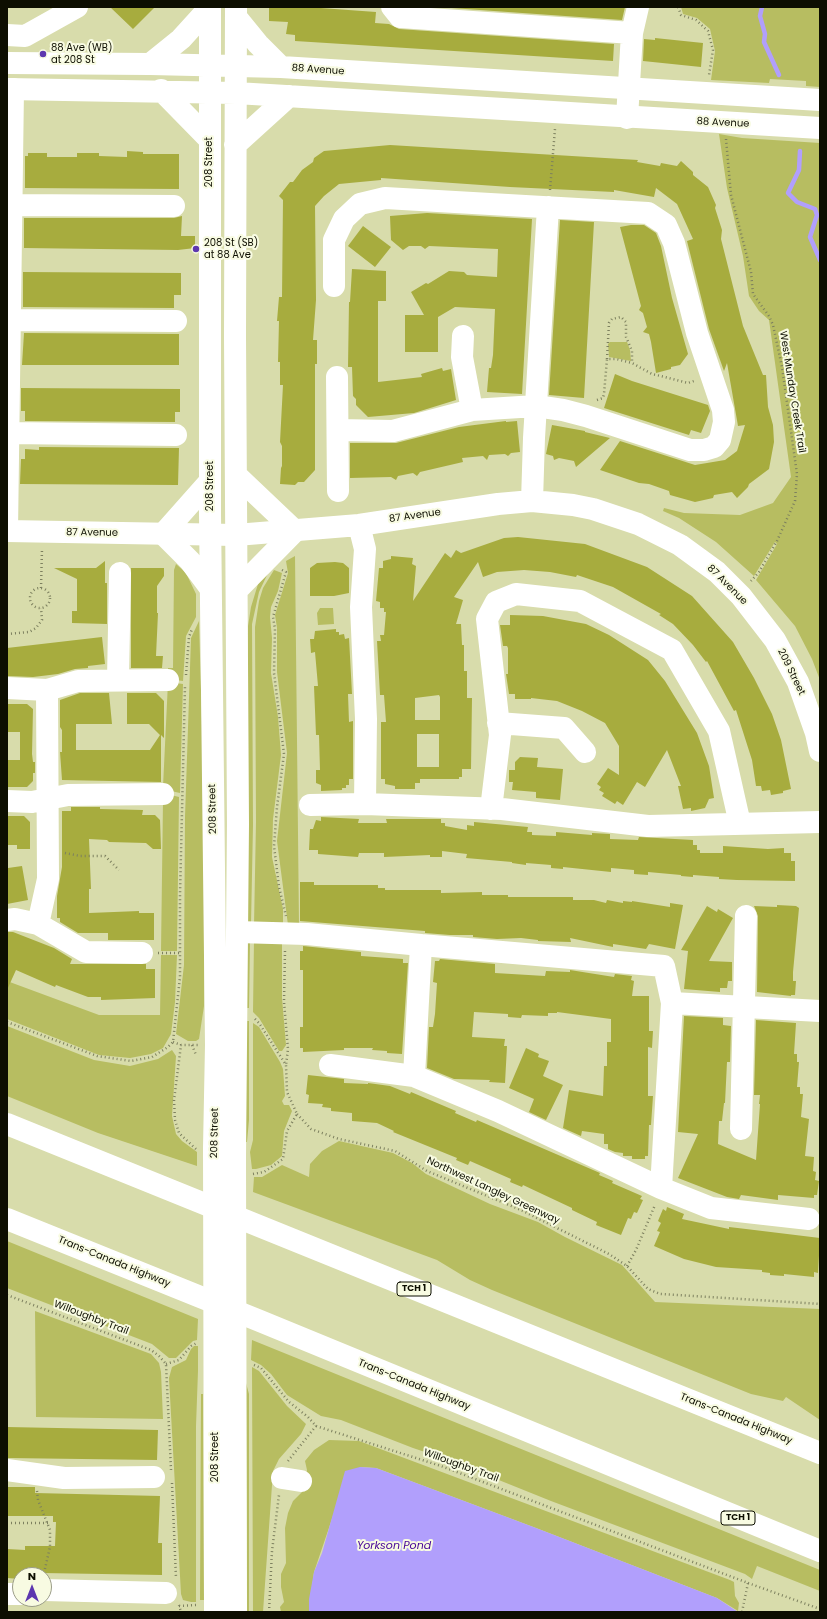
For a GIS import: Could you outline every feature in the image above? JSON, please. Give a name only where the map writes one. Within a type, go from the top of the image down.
[{"type":"main road","points":[[7,35],[26,36],[78,7]]},
{"type":"main road","points":[[150,64],[181,39],[210,7]]},
{"type":"main road","name":"208 Street","points":[[207,1609],[208,1348],[216,1045],[210,588],[210,7]]},
{"type":"main road","points":[[392,7],[400,17],[632,33]]},
{"type":"main road","points":[[627,118],[632,33],[638,7]]},
{"type":"main road","points":[[236,12],[258,44],[281,67]]},
{"type":"main road","name":"208 Street","points":[[236,12],[235,145],[238,800],[235,1156],[242,1362],[236,1612]]},
{"type":"main road","name":"88 Avenue","points":[[7,63],[281,67],[820,100]]},
{"type":"main road","points":[[7,531],[10,320],[9,282],[12,205],[10,169],[10,89]]},
{"type":"main road","name":"88 Avenue","points":[[10,89],[209,91],[627,118],[820,128]]},
{"type":"main road","points":[[161,90],[209,139]]},
{"type":"main road","points":[[235,145],[289,96]]},
{"type":"main road","points":[[334,286],[334,240],[344,219],[360,204],[385,198],[648,213],[666,225],[674,243],[697,333],[723,410],[724,422],[720,440],[714,447],[704,450],[690,450],[586,416],[563,410],[536,406],[472,410],[393,431],[338,430]]},
{"type":"main road","points":[[12,205],[174,206]]},
{"type":"main road","points":[[532,501],[548,207]]},
{"type":"main road","points":[[10,320],[176,321]]},
{"type":"main road","points":[[463,336],[462,357],[472,410]]},
{"type":"main road","points":[[337,377],[338,491]]},
{"type":"main road","points":[[9,434],[176,435]]},
{"type":"main road","points":[[236,475],[295,531],[237,590]]},
{"type":"main road","points":[[210,481],[163,534],[190,561],[210,588]]},
{"type":"main road","name":"87 Avenue","points":[[7,531],[236,535],[360,525],[498,504],[532,501],[573,505],[613,515],[638,524],[680,545],[722,577],[741,596],[775,640]]},
{"type":"main road","points":[[360,525],[365,549],[361,607],[366,719],[365,804]]},
{"type":"main road","points":[[118,680],[120,573]]},
{"type":"main road","points":[[492,809],[500,735],[487,619],[496,602],[516,594],[580,601],[672,650],[719,731],[740,824]]},
{"type":"main road","name":"209 Street","points":[[775,640],[798,682],[816,733],[820,751]]},
{"type":"main road","points":[[7,688],[47,690],[78,682],[168,680]]},
{"type":"main road","points":[[38,924],[48,879],[47,690]]},
{"type":"main road","points":[[498,723],[564,728],[585,752]]},
{"type":"main road","points":[[7,801],[32,802],[68,795],[163,794]]},
{"type":"main road","points":[[310,805],[365,804],[492,809],[648,826],[820,822]]},
{"type":"main road","points":[[741,1129],[746,916]]},
{"type":"main road","points":[[7,920],[15,919],[38,924],[86,952],[142,953]]},
{"type":"main road","points":[[237,932],[285,933],[664,966],[672,1003],[660,1188]]},
{"type":"main road","points":[[414,1076],[421,945]]},
{"type":"main road","points":[[672,1003],[820,1011]]},
{"type":"main road","points":[[330,1065],[414,1076],[498,1111],[660,1188],[711,1208],[809,1219]]},
{"type":"main road","name":"Trans-Canada Highway","points":[[7,1124],[820,1453]]},
{"type":"main road","name":"Trans-Canada Highway","points":[[7,1219],[260,1321],[820,1551]]},
{"type":"main road","points":[[7,1470],[64,1478],[154,1477]]},
{"type":"main road","points":[[52,1590],[175,1594]]},
{"type":"path","points":[[678,7],[682,15],[696,20],[708,31],[713,50],[709,81]]},
{"type":"path","points":[[548,207],[557,113]]},
{"type":"path","name":"West Munday Creek Trail","points":[[726,132],[731,195],[751,272],[753,294],[769,316],[773,325],[783,374],[797,474],[795,501],[777,541],[753,580]]},
{"type":"path","points":[[586,416],[588,408],[593,402],[603,398],[609,323],[612,319],[621,317],[626,322],[626,337],[632,351],[632,362]]},
{"type":"path","points":[[607,358],[616,358],[632,362],[652,374],[688,383],[712,375]]},
{"type":"path","points":[[41,588],[42,548]]},
{"type":"path","points":[[253,1174],[264,1172],[284,1159],[287,1131],[297,1114],[287,1092],[286,1065],[288,1049],[284,1002],[286,914],[279,887],[274,846],[277,807],[284,754],[274,673],[275,629],[273,617],[286,572],[276,567]]},
{"type":"path","points":[[41,588],[47,591],[50,596],[47,605],[41,608],[35,606],[30,598],[35,590],[41,588]]},
{"type":"path","points":[[7,634],[29,632],[36,628],[42,620],[41,608]]},
{"type":"path","points":[[7,1022],[97,1056],[131,1061],[152,1057],[173,1042],[180,977],[186,682],[189,637],[193,627]]},
{"type":"path","points":[[49,851],[80,856],[105,856],[119,870]]},
{"type":"path","points":[[167,952],[180,953]]},
{"type":"path","points":[[236,1016],[251,1016],[259,1023],[286,1065]]},
{"type":"path","points":[[173,1042],[181,1045]]},
{"type":"path","name":"Northwest Langley Greenway","points":[[297,1114],[311,1128],[340,1139],[395,1151],[427,1172],[521,1210],[609,1254],[627,1266],[639,1277],[648,1289],[660,1294],[820,1304]]},
{"type":"path","points":[[627,1266],[636,1250],[651,1215],[660,1188]]},
{"type":"path","name":"Willoughby Trail","points":[[7,1295],[151,1350],[166,1364]]},
{"type":"path","points":[[180,1612],[175,1594],[166,1364],[179,1360],[195,1343],[208,1348]]},
{"type":"path","name":"Willoughby Trail","points":[[242,1362],[261,1368],[289,1402],[308,1417],[316,1426],[441,1466],[820,1609]]},
{"type":"path","points":[[269,1612],[272,1551],[292,1480],[284,1470],[289,1459],[316,1426]]},
{"type":"path","points":[[37,1491],[38,1500],[48,1523],[50,1547],[45,1567]]},
{"type":"path","points":[[7,1523],[48,1523]]},
{"type":"path","points":[[742,1612],[748,1583]]},
{"type":"path","points":[[175,1594],[207,1609]]},
{"type":"green space","points":[[681,7],[820,7],[820,87],[806,86],[806,81],[770,79],[769,83],[711,80],[715,51],[710,29],[697,18],[683,14]]},
{"type":"green space","points":[[719,134],[742,138],[820,143],[820,680],[812,659],[795,626],[756,580],[777,544],[775,542],[754,576],[716,542],[679,518],[663,511],[664,508],[684,513],[740,515],[773,503],[791,477],[769,320],[759,311],[749,296],[743,256],[727,188]]},
{"type":"green space","points":[[610,342],[627,342],[630,350],[631,361],[609,357],[608,344]]},
{"type":"green space","points":[[295,556],[299,926],[288,925],[277,841],[287,753],[277,672],[277,628],[275,615],[288,573],[286,561]]},
{"type":"green space","points":[[176,564],[186,573],[196,594],[196,617],[186,636],[183,681],[168,679],[168,668],[173,668],[174,570]]},
{"type":"green space","points":[[274,570],[282,573],[278,591],[271,607],[270,617],[272,638],[271,673],[278,717],[281,755],[273,819],[272,857],[283,909],[283,925],[254,925],[256,822],[255,627],[259,601],[263,588]]},
{"type":"green space","points":[[269,571],[259,592],[252,624],[253,825],[251,924],[247,924],[248,626],[251,607],[258,584]]},
{"type":"green space","points":[[320,608],[333,608],[334,624],[318,625],[317,613]]},
{"type":"green space","points":[[199,621],[204,795],[204,1006],[199,1039],[196,1041],[188,1041],[176,1034],[184,965],[185,817],[191,638]]},
{"type":"green space","points":[[168,682],[183,684],[180,793],[163,787]]},
{"type":"green space","points":[[171,795],[179,797],[177,951],[161,951],[163,801]]},
{"type":"green space","points":[[254,939],[282,941],[282,998],[286,1045],[282,1051],[279,1051],[259,1018],[253,1012]]},
{"type":"green space","points":[[247,941],[250,941],[249,1008],[246,1008]]},
{"type":"green space","points":[[161,955],[177,955],[175,1002],[171,1034],[163,1048],[151,1054],[130,1058],[99,1055],[7,1019],[7,981],[99,1015],[160,1015]]},
{"type":"green space","points":[[246,1021],[249,1021],[249,1120],[247,1142],[246,1142]]},
{"type":"green space","points":[[253,1023],[259,1027],[280,1062],[283,1069],[285,1096],[282,1101],[284,1105],[289,1105],[292,1111],[284,1131],[282,1156],[271,1165],[256,1169],[252,1169],[250,1152],[253,1140]]},
{"type":"green space","points":[[7,1026],[94,1060],[130,1066],[158,1059],[172,1050],[176,1056],[172,1116],[176,1134],[182,1141],[197,1152],[197,1166],[98,1133],[7,1096]]},
{"type":"green space","points":[[339,1141],[393,1153],[412,1163],[426,1174],[490,1204],[538,1222],[622,1265],[655,1302],[820,1309],[820,1420],[786,1397],[783,1401],[751,1394],[492,1290],[470,1280],[437,1260],[253,1192],[254,1177],[262,1177],[282,1165],[309,1177],[310,1164],[322,1151]]},
{"type":"green space","points":[[7,1241],[198,1319],[197,1340],[193,1341],[176,1358],[169,1358],[152,1344],[7,1288]]},
{"type":"green space","points":[[35,1311],[151,1354],[159,1363],[161,1372],[163,1419],[36,1417]]},
{"type":"green space","points":[[252,1340],[820,1570],[820,1591],[757,1566],[752,1579],[745,1574],[551,1501],[449,1460],[413,1448],[341,1420],[321,1416],[287,1395],[271,1374],[261,1365],[251,1360]]},
{"type":"green space","points":[[194,1346],[198,1346],[196,1426],[196,1602],[191,1602],[183,1600],[181,1594],[169,1378],[172,1367],[186,1360]]},
{"type":"green space","points":[[252,1367],[259,1371],[287,1406],[306,1424],[301,1434],[279,1459],[273,1471],[263,1612],[253,1612]]},
{"type":"green space","points":[[246,1383],[249,1394],[249,1612],[247,1612]]},
{"type":"green space","points":[[201,1394],[203,1394],[204,1600],[200,1600]]},
{"type":"green space","points":[[329,1440],[359,1441],[730,1580],[734,1582],[735,1596],[739,1603],[738,1611],[717,1598],[536,1528],[376,1468],[360,1467],[333,1516],[314,1572],[309,1612],[281,1612],[280,1607],[284,1602],[281,1587],[281,1574],[286,1563],[285,1528],[288,1513],[293,1501],[303,1491],[307,1470],[305,1461],[314,1450]]},
{"type":"water","name":"Yorkson Pond","points":[[360,1467],[376,1468],[536,1528],[717,1598],[738,1612],[309,1612],[309,1599],[314,1572],[322,1553],[345,1471]]},
{"type":"building","points":[[110,7],[155,7],[133,29]]},
{"type":"building","points":[[269,7],[307,7],[376,12],[375,23],[389,24],[399,29],[614,44],[613,61],[295,41],[295,35],[286,34],[288,22],[269,21]]},
{"type":"building","points":[[437,7],[625,7],[622,20]]},
{"type":"building","points":[[655,38],[703,43],[701,67],[643,61],[644,39],[655,40]]},
{"type":"building","points":[[390,145],[638,160],[637,162],[660,166],[661,163],[677,166],[681,161],[693,172],[693,175],[708,187],[716,205],[715,208],[722,230],[721,239],[743,326],[763,375],[766,375],[768,407],[773,425],[774,442],[769,469],[749,484],[737,498],[732,492],[714,495],[713,498],[695,502],[670,495],[669,491],[649,484],[639,483],[600,470],[620,441],[695,465],[725,460],[737,451],[745,425],[738,426],[727,363],[724,371],[709,329],[687,241],[693,239],[677,204],[656,188],[654,197],[614,190],[614,192],[510,187],[381,178],[381,180],[339,184],[324,196],[315,206],[316,300],[313,340],[317,340],[317,364],[315,364],[315,470],[304,482],[298,482],[295,485],[280,484],[282,466],[282,446],[280,442],[283,385],[280,385],[280,362],[278,362],[279,321],[277,321],[279,297],[282,297],[283,200],[279,196],[290,182],[293,182],[302,170],[313,162],[314,158],[324,151]]},
{"type":"building","points":[[127,151],[143,152],[143,154],[179,154],[179,189],[25,188],[25,156],[28,156],[28,153],[47,153],[47,157],[77,157],[77,153],[99,153],[99,156],[127,157]]},
{"type":"building","points":[[427,213],[532,219],[522,394],[487,392],[489,368],[491,368],[493,355],[495,309],[455,307],[438,317],[438,352],[405,352],[405,315],[424,315],[411,292],[426,283],[428,284],[449,271],[464,272],[467,275],[497,277],[498,249],[429,246],[425,249],[421,246],[409,246],[403,250],[391,240],[390,216]]},
{"type":"building","points":[[182,216],[181,236],[195,236],[195,248],[178,250],[24,248],[24,218],[174,218]]},
{"type":"building","points":[[560,220],[594,222],[584,398],[549,395]]},
{"type":"building","points":[[644,225],[656,233],[661,246],[672,298],[688,354],[680,365],[656,373],[649,334],[643,332],[647,327],[643,313],[639,310],[641,306],[620,227]]},
{"type":"building","points":[[363,226],[391,247],[375,267],[348,246]]},
{"type":"building","points":[[352,269],[386,271],[386,301],[378,301],[378,382],[422,377],[421,374],[442,368],[443,371],[451,369],[456,400],[414,413],[368,417],[356,405],[356,399],[353,396],[352,367],[348,367],[349,302]]},
{"type":"building","points":[[23,272],[181,273],[181,295],[174,295],[174,308],[23,307]]},
{"type":"building","points":[[24,333],[179,334],[179,365],[22,365]]},
{"type":"building","points":[[615,374],[632,381],[708,405],[710,411],[701,433],[691,430],[689,435],[604,408]]},
{"type":"building","points":[[21,388],[180,389],[180,412],[175,412],[175,422],[25,421],[25,411],[21,411]]},
{"type":"building","points":[[517,421],[520,452],[511,453],[508,456],[505,454],[489,455],[487,460],[483,456],[462,458],[463,462],[420,472],[417,476],[413,473],[398,476],[396,480],[391,477],[350,478],[350,443],[396,443],[459,427]]},
{"type":"building","points":[[552,425],[585,431],[610,438],[576,467],[574,461],[559,458],[554,460],[553,456],[546,454]]},
{"type":"building","points":[[39,447],[179,448],[178,485],[20,484],[21,459],[25,459],[25,449],[39,450]]},
{"type":"building","points":[[518,537],[585,544],[647,567],[692,596],[733,642],[754,678],[772,714],[781,740],[791,789],[783,791],[783,793],[771,795],[770,790],[762,791],[761,786],[756,786],[752,760],[736,710],[734,711],[707,661],[706,662],[693,645],[673,624],[659,615],[661,614],[613,587],[577,575],[576,577],[550,572],[524,570],[497,572],[483,577],[478,562],[454,597],[463,600],[456,624],[461,624],[462,645],[464,645],[464,671],[467,671],[467,698],[472,698],[471,769],[462,769],[462,777],[459,777],[459,779],[420,779],[420,783],[415,783],[415,789],[395,789],[395,786],[385,784],[385,779],[381,779],[381,722],[386,722],[384,695],[380,695],[377,641],[381,641],[380,635],[384,635],[386,612],[384,612],[384,608],[380,608],[380,602],[376,601],[379,568],[383,568],[383,561],[391,559],[391,556],[413,558],[412,564],[416,566],[413,601],[445,553],[451,558],[456,550],[461,553],[504,538]],"holes":[[[439,695],[440,720],[415,720],[415,698]],[[417,734],[439,734],[439,767],[417,767]]]},
{"type":"building","points":[[105,561],[105,583],[107,583],[107,624],[72,623],[72,611],[77,611],[77,579],[54,568],[96,568]]},
{"type":"building","points":[[317,563],[343,563],[349,568],[349,593],[334,596],[310,596],[310,568]]},
{"type":"building","points":[[131,568],[164,568],[164,576],[157,586],[158,613],[156,656],[163,656],[162,668],[131,668]]},
{"type":"building","points":[[510,615],[543,616],[586,624],[609,635],[648,660],[665,681],[697,733],[709,766],[714,798],[709,799],[705,808],[691,811],[691,808],[683,809],[678,786],[681,786],[667,750],[645,787],[637,782],[623,805],[617,801],[615,804],[602,796],[604,793],[599,790],[601,787],[597,784],[608,768],[619,775],[619,746],[605,723],[582,711],[557,701],[531,698],[515,699],[515,694],[509,694],[506,674],[508,674],[508,648],[507,646],[503,646],[500,625],[510,625]]},
{"type":"building","points":[[336,629],[336,632],[339,632],[339,635],[344,634],[345,639],[349,638],[352,694],[348,694],[349,722],[353,721],[353,779],[349,779],[349,785],[346,785],[346,788],[342,788],[342,790],[321,791],[321,785],[316,783],[316,770],[320,770],[319,735],[316,735],[314,686],[318,686],[315,652],[311,653],[310,639],[314,639],[315,631]]},
{"type":"building","points":[[102,637],[105,664],[88,666],[88,668],[75,669],[58,674],[33,677],[7,676],[7,648]]},
{"type":"building","points":[[80,693],[109,693],[112,724],[76,724],[76,750],[150,750],[160,735],[149,724],[127,724],[127,693],[156,693],[164,701],[164,738],[161,735],[161,782],[62,780],[60,752],[62,752],[62,730],[60,727],[60,700]]},
{"type":"building","points":[[7,704],[27,704],[33,709],[32,754],[33,762],[35,762],[35,773],[33,773],[33,781],[27,787],[7,787],[7,760],[20,760],[20,732],[7,732]]},
{"type":"building","points":[[520,757],[538,758],[537,767],[563,769],[560,800],[536,798],[536,792],[512,790],[513,782],[509,782],[509,770],[515,770],[515,762]]},
{"type":"building","points":[[71,807],[100,807],[100,809],[143,810],[142,815],[155,815],[160,820],[161,849],[153,849],[146,843],[109,842],[107,840],[89,839],[91,889],[89,889],[89,913],[139,911],[139,913],[154,913],[154,940],[108,940],[108,933],[78,933],[60,922],[60,918],[57,918],[57,896],[62,867],[62,811],[71,811]]},
{"type":"building","points":[[7,816],[24,816],[30,822],[30,849],[17,849],[17,845],[7,845]]},
{"type":"building","points":[[321,817],[359,819],[358,823],[387,823],[386,819],[441,819],[441,823],[445,823],[445,826],[467,830],[467,825],[474,826],[474,822],[528,827],[527,832],[532,832],[532,835],[556,836],[556,832],[592,835],[592,833],[610,834],[610,839],[638,840],[639,837],[693,840],[693,845],[697,845],[697,850],[700,850],[700,853],[723,853],[723,846],[768,849],[784,848],[784,853],[791,853],[791,861],[795,861],[795,881],[719,879],[719,877],[693,875],[693,877],[648,872],[648,875],[634,874],[634,870],[611,868],[611,872],[563,867],[563,869],[551,868],[551,865],[526,863],[526,865],[512,862],[466,858],[467,854],[442,851],[442,857],[430,857],[430,855],[384,857],[384,853],[359,853],[358,857],[318,854],[318,850],[309,850],[310,829],[313,829],[316,820],[321,821]]},
{"type":"building","points":[[22,866],[28,900],[7,904],[8,868]]},
{"type":"building","points":[[300,882],[314,882],[314,885],[378,885],[378,888],[385,888],[385,890],[441,890],[441,893],[482,892],[482,895],[508,895],[508,897],[573,897],[573,900],[594,900],[606,903],[607,900],[623,903],[623,901],[632,901],[670,907],[670,903],[683,905],[675,949],[649,944],[646,949],[613,944],[613,947],[570,938],[571,942],[538,941],[521,938],[497,939],[473,937],[473,935],[425,933],[425,931],[300,921]]},
{"type":"building","points":[[777,905],[796,906],[799,908],[793,972],[793,981],[796,981],[795,995],[791,996],[757,992],[758,916],[754,906],[777,907]]},
{"type":"building","points":[[707,906],[717,912],[718,909],[733,918],[709,961],[732,962],[732,981],[728,981],[727,988],[720,988],[720,992],[684,989],[688,951],[681,950]]},
{"type":"building","points":[[7,932],[13,932],[54,948],[72,959],[70,964],[146,964],[146,969],[155,969],[155,998],[101,1000],[101,997],[88,997],[56,985],[55,987],[16,970],[7,990]]},
{"type":"building","points":[[303,946],[361,952],[361,956],[403,959],[403,963],[408,963],[402,1054],[372,1050],[373,1048],[344,1048],[344,1050],[303,1052],[303,1048],[300,1048],[300,1027],[303,1027],[303,970],[300,970],[300,951],[303,951]]},
{"type":"building","points":[[440,959],[495,964],[495,973],[545,976],[546,971],[570,972],[570,970],[614,977],[615,974],[632,976],[631,980],[634,981],[632,996],[649,996],[649,1031],[653,1031],[652,1048],[648,1047],[648,1096],[653,1096],[651,1125],[649,1125],[648,1156],[645,1156],[645,1159],[632,1159],[632,1156],[623,1156],[623,1153],[608,1149],[608,1144],[604,1144],[604,1134],[582,1131],[581,1136],[563,1128],[569,1090],[603,1096],[604,1066],[607,1066],[607,1042],[611,1042],[611,1019],[557,1012],[548,1013],[548,1016],[522,1015],[521,1018],[508,1017],[508,1014],[474,1012],[472,1037],[505,1039],[504,1046],[507,1046],[505,1083],[489,1082],[490,1080],[454,1079],[427,1068],[429,1027],[433,1027],[435,1014],[437,983],[433,982],[435,961],[439,961]]},
{"type":"building","points":[[684,1016],[723,1018],[723,1025],[731,1026],[730,1062],[727,1062],[725,1103],[722,1121],[719,1121],[718,1144],[756,1160],[760,1095],[754,1095],[756,1020],[796,1023],[794,1054],[797,1054],[797,1062],[799,1062],[797,1087],[800,1087],[800,1094],[803,1094],[801,1117],[809,1119],[805,1156],[814,1157],[813,1171],[816,1172],[815,1180],[819,1181],[817,1195],[814,1195],[814,1198],[778,1195],[778,1200],[741,1195],[739,1199],[727,1197],[678,1178],[698,1134],[678,1132]]},
{"type":"building","points":[[526,1048],[539,1054],[538,1057],[549,1061],[543,1076],[563,1085],[546,1120],[529,1112],[534,1099],[509,1088]]},
{"type":"building","points":[[308,1075],[344,1079],[344,1083],[368,1083],[390,1086],[410,1094],[411,1092],[456,1111],[455,1113],[476,1122],[477,1120],[600,1173],[599,1175],[613,1181],[612,1183],[642,1196],[640,1199],[643,1200],[637,1213],[634,1212],[631,1219],[628,1218],[621,1235],[596,1225],[597,1222],[572,1210],[572,1208],[523,1185],[522,1187],[510,1182],[511,1179],[470,1161],[468,1165],[456,1160],[457,1158],[393,1132],[394,1131],[377,1123],[352,1121],[352,1113],[331,1111],[331,1108],[322,1107],[323,1104],[308,1103],[309,1095],[306,1094]]},
{"type":"building","points":[[667,1207],[684,1214],[682,1219],[729,1229],[729,1227],[820,1238],[818,1273],[814,1272],[814,1277],[784,1274],[784,1276],[770,1275],[770,1273],[762,1272],[762,1270],[716,1267],[684,1259],[654,1246],[660,1232],[657,1231],[661,1223],[658,1221],[663,1209],[666,1211]]},
{"type":"building","points":[[7,1427],[158,1430],[157,1460],[7,1458]]},
{"type":"building","points":[[7,1487],[35,1487],[35,1493],[160,1496],[158,1543],[162,1543],[162,1575],[52,1573],[52,1567],[12,1567],[12,1578],[7,1578],[7,1549],[25,1550],[25,1546],[55,1546],[56,1522],[53,1522],[53,1516],[7,1516]]},
{"type":"waterway","points":[[762,7],[760,16],[765,34],[764,42],[779,75]]},
{"type":"waterway","points":[[800,151],[799,170],[788,193],[797,202],[815,209],[817,215],[810,237],[820,260]]},
{"type":"place","name":"88 Ave (WB) at 208 St","points":[[43,54]]},
{"type":"place","name":"208 St (SB) at 88 Ave","points":[[196,249]]}]
